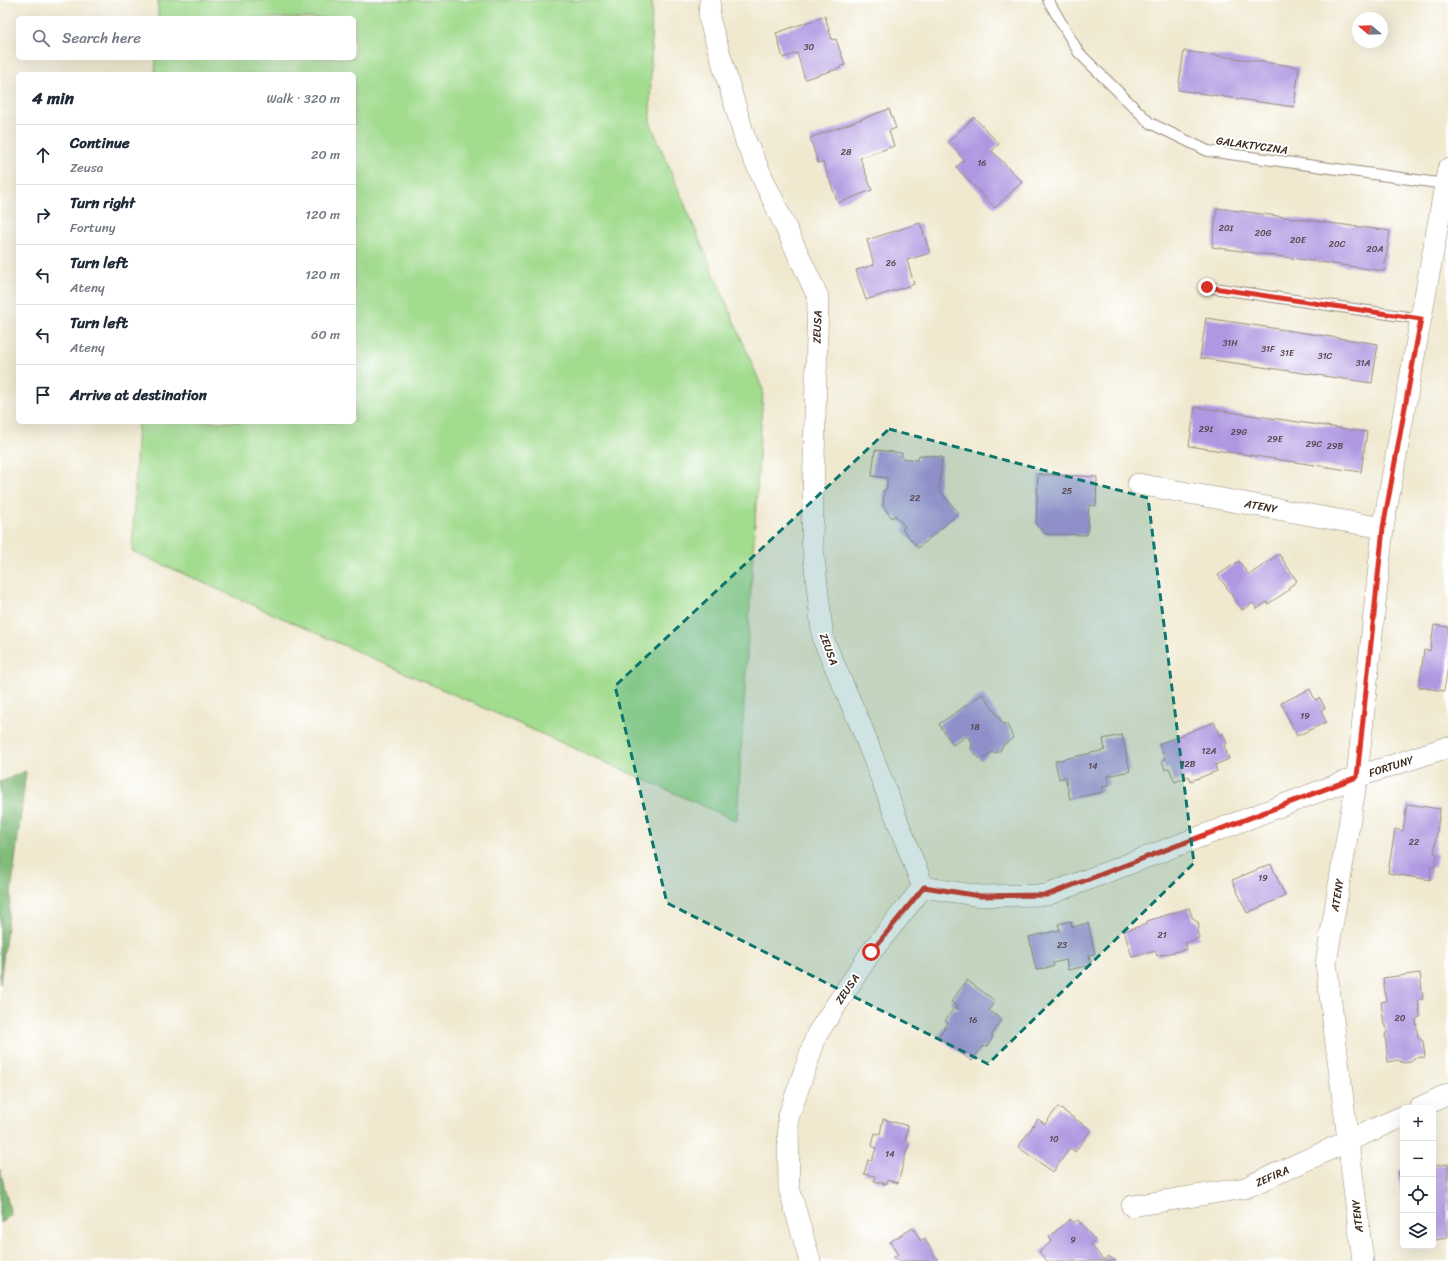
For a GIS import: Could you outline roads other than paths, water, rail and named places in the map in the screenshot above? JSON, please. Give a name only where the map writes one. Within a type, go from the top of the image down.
[{"type":"street","name":"ZEUSA","points":[[710,0],[709,18],[746,142],[818,297],[812,540],[823,639],[861,726],[924,887],[871,952],[817,1034],[788,1118],[789,1188],[810,1261]]},
{"type":"street","name":"ATENY","points":[[1363,1261],[1326,963],[1357,777],[1383,528],[1447,179]]},
{"type":"street","name":"ATENY","points":[[1138,484],[1383,528]]},
{"type":"street","name":"FORTUNY","points":[[924,887],[980,896],[1047,895],[1357,777],[1448,747]]},
{"type":"street","points":[[1425,1105],[1448,1094]]},
{"type":"street","name":"ZEFIRA","points":[[1132,1206],[1245,1188],[1400,1117]]},
{"type":"lane","name":"GALAKTYCZNA","points":[[1048,0],[1079,53],[1150,123],[1208,151],[1447,179]]},
{"type":"lane","points":[[1207,287],[1421,319]]}]
